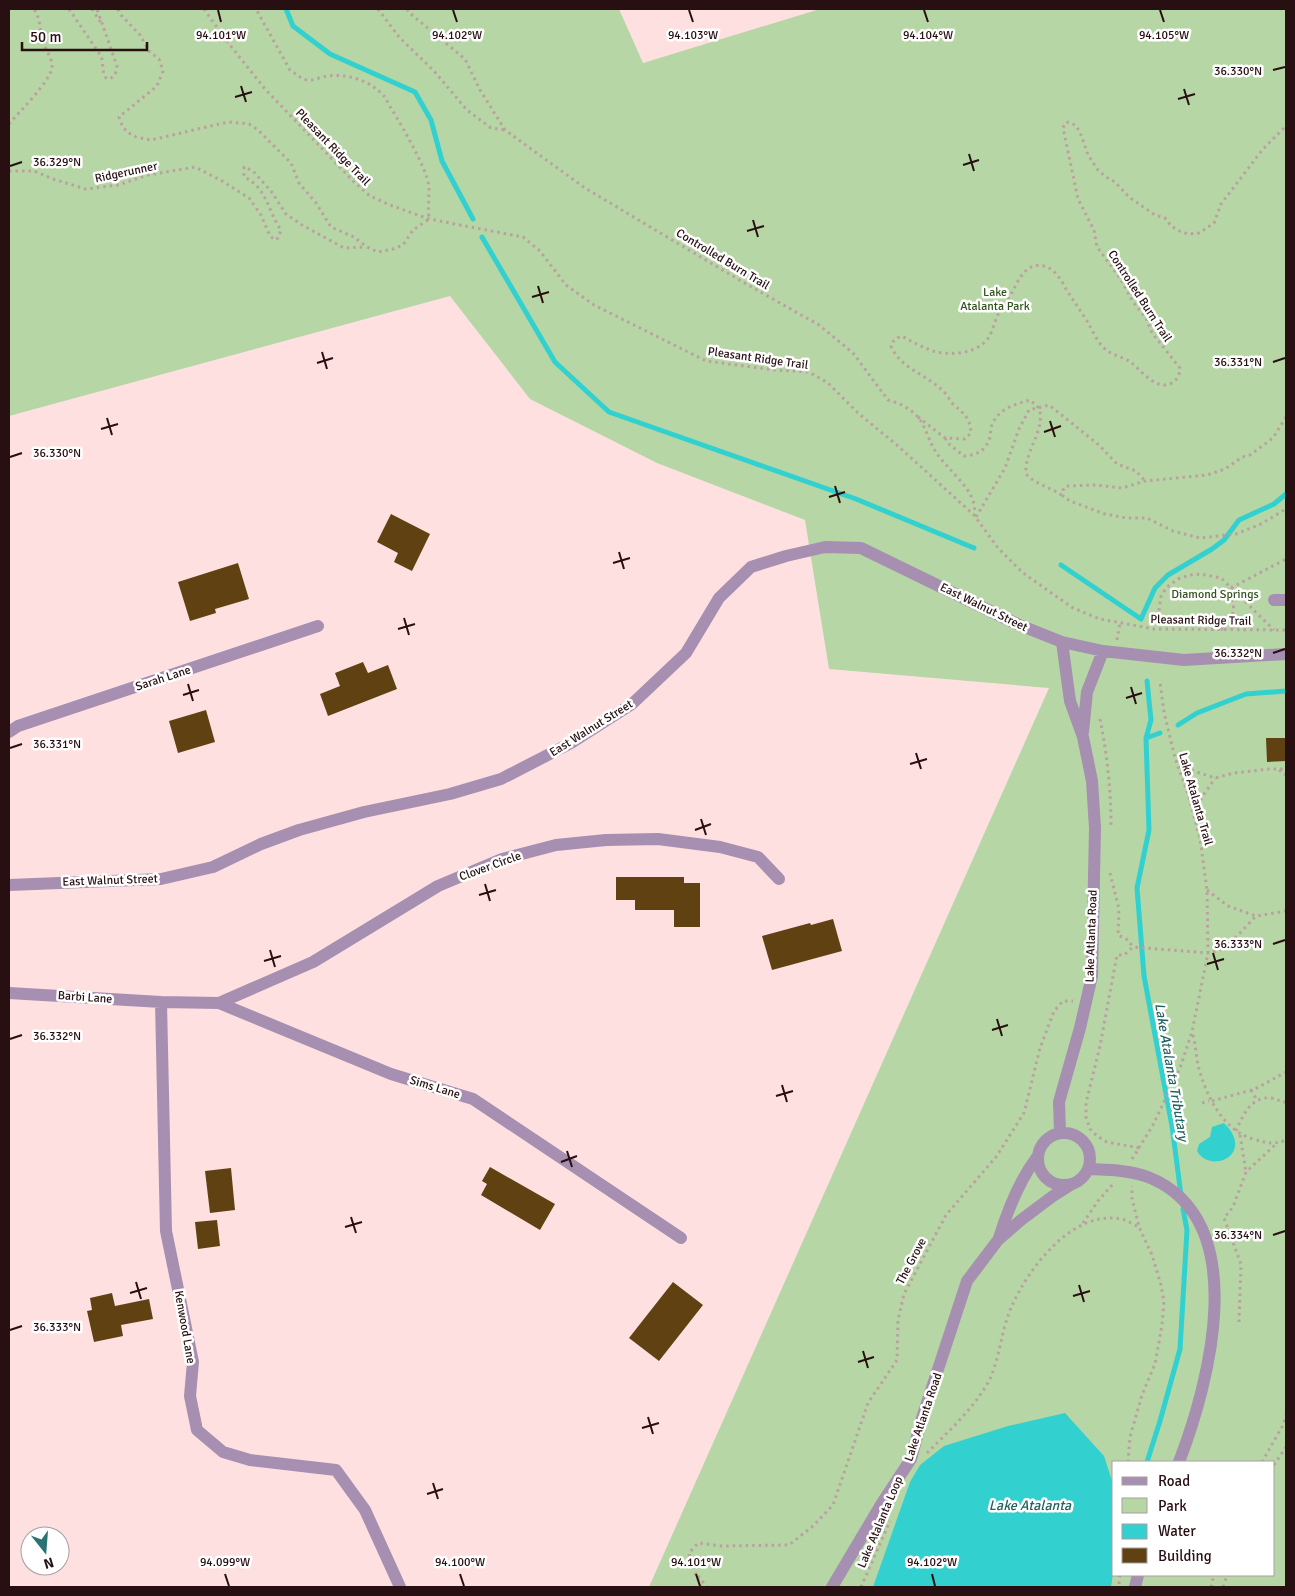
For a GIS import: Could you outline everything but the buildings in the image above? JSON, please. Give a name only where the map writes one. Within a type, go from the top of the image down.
[{"type":"street","name":"East Walnut Street","points":[[9,884],[161,879],[213,867],[262,844],[299,830],[364,812],[450,794],[501,779],[571,743],[632,704],[686,653],[719,598],[751,567],[825,546],[860,548],[1017,624],[1062,642],[1103,651],[1184,660],[1286,654]]},
{"type":"street","name":"Sarah Lane","points":[[9,732],[18,726],[318,626]]},
{"type":"street","name":"Lake Atlanta Road","points":[[1060,1133],[1059,1102],[1080,1028],[1092,976],[1094,828],[1092,781],[1083,737],[1070,701],[1062,642]]},
{"type":"street","name":"Lake Atlanta Road","points":[[1083,737],[1087,692],[1103,651]]},
{"type":"street","name":"Clover Circle","points":[[219,1003],[312,962],[438,886],[502,859],[556,845],[606,840],[658,839],[720,847],[758,857],[779,879]]},
{"type":"street","name":"Barbi Lane","points":[[9,993],[161,1002]]},
{"type":"street","name":"Sims Lane","points":[[161,1002],[219,1003],[391,1074],[473,1099],[682,1238]]},
{"type":"street","name":"Kenwood Lane","points":[[161,1002],[166,1231],[193,1362],[190,1396],[197,1430],[223,1452],[250,1460],[336,1470],[365,1510],[400,1587]]},
{"type":"street","points":[[1060,1133],[1069,1133],[1077,1136],[1084,1141],[1088,1148],[1090,1157],[1088,1169],[1080,1180],[1072,1184],[1055,1184],[1042,1174],[1038,1165],[1037,1157],[1044,1141],[1060,1133]]},
{"type":"street","name":"Lake Atlanta Road","points":[[998,1240],[1008,1210],[1026,1172],[1037,1157]]},
{"type":"street","points":[[1088,1169],[1123,1171],[1148,1176],[1166,1186],[1192,1209],[1208,1248],[1213,1273],[1215,1305],[1213,1338],[1209,1363],[1190,1435],[1179,1461]]},
{"type":"street","name":"Lake Atlanta Road","points":[[832,1587],[911,1458],[922,1418],[967,1281],[998,1240],[1020,1220],[1072,1184]]},
{"type":"path","points":[[9,124],[36,93],[52,68],[50,58],[42,41],[39,20],[34,9]]},
{"type":"path","points":[[69,9],[101,56],[104,64],[103,72],[107,79],[115,75],[117,66],[97,9]]},
{"type":"path","points":[[92,9],[104,26]]},
{"type":"path","name":"Ridgerunner","points":[[118,9],[121,15],[140,34],[149,51],[159,59],[163,70],[157,86],[119,117],[127,132],[136,137],[151,140],[228,122],[249,124],[291,162],[299,183],[316,203],[331,227],[354,237],[367,247],[378,252],[403,245],[413,230],[428,219]]},
{"type":"path","name":"Pleasant Ridge Trail","points":[[204,9],[265,89],[354,182],[370,196],[428,219],[523,237],[540,250],[566,285],[594,305],[706,361],[775,370],[809,372],[828,383],[858,413],[898,446],[975,516],[998,548],[1023,572],[1073,608],[1100,619],[1154,629],[1286,630]]},
{"type":"path","points":[[256,9],[290,70],[298,76],[310,80],[329,76],[353,78],[370,84],[384,96],[409,140],[427,180],[429,187],[428,219]]},
{"type":"path","name":"Controlled Burn Trail","points":[[378,9],[399,37],[434,71],[467,110],[491,128],[505,130]]},
{"type":"path","name":"Controlled Burn Trail","points":[[407,9],[465,60],[480,90],[505,130],[585,188],[819,325],[853,353],[888,400],[898,402],[945,438],[950,445],[964,456],[974,455],[982,451],[987,444],[992,425],[1004,409],[1030,400],[1039,408]]},
{"type":"path","name":"Controlled Burn Trail","points":[[945,438],[965,439],[971,433],[970,425],[963,412],[953,404],[941,389],[908,367],[893,350],[891,346],[893,341],[902,336],[919,345],[942,353],[953,353],[975,348],[989,337],[1000,309],[1007,302],[1020,276],[1027,269],[1038,265],[1048,267],[1061,279],[1103,347],[1109,352],[1126,358],[1159,384],[1172,383],[1180,373],[1180,368],[1152,333],[1146,318],[1133,302],[1120,278],[1097,247],[1094,230],[1078,199],[1063,128],[1065,123],[1069,122],[1075,125],[1080,132],[1092,164],[1106,177],[1115,182],[1121,190],[1136,202],[1155,215],[1165,218],[1171,226],[1180,232],[1190,234],[1199,233],[1214,223],[1221,204],[1263,149],[1286,126]]},
{"type":"path","name":"Ridgerunner","points":[[9,171],[34,171],[86,189],[118,185],[148,175],[195,167],[249,198],[261,215],[270,236],[275,240],[278,238],[280,230],[269,202],[251,180],[244,177],[244,167],[253,171],[271,191],[286,214],[302,225],[344,248],[367,247]]},
{"type":"path","points":[[975,516],[1005,468],[1019,429],[1030,410],[1039,408],[1049,406],[1099,445],[1117,464],[1136,471],[1145,481]]},
{"type":"path","points":[[1039,408],[1041,422],[1027,457],[1026,474],[1032,481],[1056,491],[1070,501],[1105,514],[1127,518],[1147,518],[1174,531],[1200,538],[1236,534],[1261,524],[1286,509]]},
{"type":"path","name":"Controlled Burn Trail","points":[[918,417],[936,453],[968,491],[975,509],[975,516]]},
{"type":"path","points":[[1064,496],[1063,490],[1066,486],[1096,485],[1122,488],[1145,481],[1207,475],[1225,469],[1250,455],[1273,438],[1286,417]]},
{"type":"path","points":[[1231,588],[1286,559]]},
{"type":"path","points":[[1158,617],[1161,596],[1168,587],[1184,577],[1202,574],[1221,578],[1274,630]]},
{"type":"path","points":[[1220,631],[1233,616],[1235,603],[1231,588]]},
{"type":"path","points":[[1119,631],[1120,623]]},
{"type":"path","name":"Lake Atalanta Trail","points":[[1139,1148],[1153,1125],[1180,1068],[1192,1032],[1208,953],[1207,890],[1200,839],[1164,712],[1160,682]]},
{"type":"path","points":[[1178,765],[1215,778],[1234,773],[1286,770]]},
{"type":"path","points":[[1278,769],[1286,775]]},
{"type":"path","points":[[1196,822],[1199,802],[1215,778]]},
{"type":"path","points":[[1207,890],[1228,906],[1256,916],[1286,910]]},
{"type":"path","points":[[1139,1148],[1107,1142],[1090,1129],[1086,1117],[1086,1103],[1104,1028],[1117,955],[1124,955],[1133,947],[1216,952],[1256,916]]},
{"type":"path","name":"The Grove","points":[[701,1587],[689,1553],[698,1543],[722,1546],[789,1545],[813,1526],[833,1504],[868,1403],[897,1360],[898,1320],[904,1294],[946,1214],[996,1157],[1024,1113],[1040,1048],[1054,1011],[1063,1001],[1086,1001]]},
{"type":"path","points":[[1192,1032],[1199,1067],[1207,1091],[1211,1101],[1223,1118],[1240,1135],[1276,1144]]},
{"type":"path","points":[[1202,1103],[1251,1090],[1286,1072]]},
{"type":"path","points":[[1251,1090],[1257,1100]]},
{"type":"path","points":[[1236,1131],[1247,1109],[1257,1100],[1268,1098],[1286,1102]]},
{"type":"path","points":[[1240,1135],[1246,1172]]},
{"type":"path","points":[[1239,1322],[1241,1264],[1224,1218],[1233,1207],[1246,1172],[1276,1144],[1286,1140]]},
{"type":"path","points":[[1135,1161],[1139,1148]]},
{"type":"path","points":[[1130,1162],[1139,1148]]},
{"type":"path","points":[[1083,1223],[1098,1201],[1116,1181]]},
{"type":"path","points":[[1128,1461],[1130,1437],[1142,1395],[1155,1364],[1164,1301],[1162,1285],[1155,1263],[1139,1227],[1132,1198],[1132,1184]]},
{"type":"path","points":[[926,1454],[967,1411],[988,1381],[998,1356],[1011,1308],[1026,1281],[1045,1254],[1070,1231],[1083,1223],[1102,1219],[1125,1220],[1139,1227]]},
{"type":"path","points":[[1263,1461],[1283,1425],[1286,1414]]},
{"type":"path","points":[[1275,1464],[1286,1447]]},
{"type":"path","name":"Lake Atalanta Loop","points":[[861,1587],[890,1519]]},
{"type":"path","name":"The Grove","points":[[698,1576],[707,1587]]},
{"type":"green space","name":"Lake Atalanta Park","points":[[9,9],[619,9],[643,63],[820,9],[1286,9],[1286,1587],[649,1587],[1049,688],[829,669],[805,520],[657,463],[530,399],[450,296],[9,416]]},
{"type":"water","points":[[1224,1123],[1233,1134],[1235,1144],[1233,1152],[1228,1158],[1220,1161],[1203,1158],[1197,1151],[1199,1144],[1210,1137],[1212,1127]]},
{"type":"water","name":"Lake Atalanta","points":[[1065,1413],[1104,1456],[1112,1481],[1113,1576],[1111,1587],[873,1587],[910,1482],[920,1465],[944,1446],[1008,1426]]},
{"type":"waterway","points":[[286,9],[293,26],[330,54],[415,92],[431,120],[442,161],[473,219]]},
{"type":"waterway","points":[[482,237],[555,362],[609,412],[856,499],[974,548]]},
{"type":"waterway","name":"Lake Atalanta Tributary","points":[[1061,565],[1141,619],[1155,588],[1168,575],[1224,540],[1239,520],[1274,504],[1286,494]]},
{"type":"waterway","name":"Lake Atalanta Tributary","points":[[1147,681],[1151,720],[1146,738],[1149,830],[1137,888],[1144,976],[1172,1126],[1181,1195]]},
{"type":"waterway","points":[[1178,725],[1197,713],[1246,694],[1286,691]]},
{"type":"waterway","points":[[1146,738],[1160,733]]},
{"type":"waterway","name":"Lake Atalanta Tributary","points":[[1147,1461],[1180,1349],[1187,1230],[1183,1209]]},
{"type":"park label","name":"Diamond Springs","points":[[1215,594]]}]
